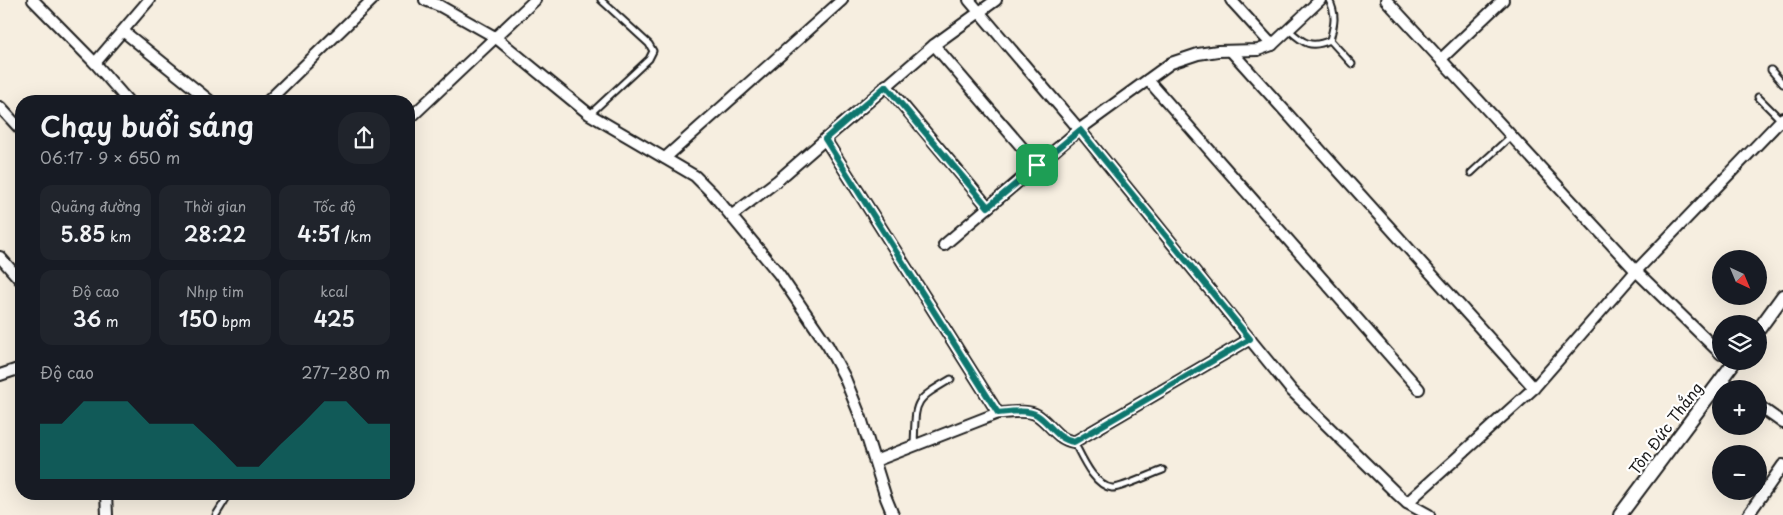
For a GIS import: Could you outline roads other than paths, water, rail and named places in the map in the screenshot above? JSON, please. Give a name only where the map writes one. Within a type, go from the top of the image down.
[{"type":"street","points":[[34,0],[123,95]]},
{"type":"street","points":[[95,64],[149,0]]},
{"type":"street","points":[[274,95],[372,0]]},
{"type":"street","points":[[426,0],[495,37],[589,114],[695,176],[713,194],[780,274],[828,346],[844,376],[861,418],[893,515]]},
{"type":"street","points":[[415,113],[535,0]]},
{"type":"street","points":[[665,158],[842,0]]},
{"type":"street","points":[[969,0],[1080,130],[1292,391],[1407,503],[1429,515]]},
{"type":"street","points":[[731,216],[776,181],[934,45],[996,0]]},
{"type":"street","points":[[1231,0],[1272,45]]},
{"type":"street","points":[[944,244],[1080,130],[1171,63],[1198,54],[1218,51],[1258,50],[1272,45],[1320,0]]},
{"type":"street","points":[[1386,0],[1636,271],[1712,345]]},
{"type":"street","points":[[1441,59],[1503,0]]},
{"type":"street","points":[[123,31],[203,95]]},
{"type":"street","points":[[934,45],[1037,165]]},
{"type":"street","points":[[1231,52],[1534,388]]},
{"type":"street","points":[[1148,80],[1419,389]]},
{"type":"street","points":[[886,86],[988,207]]},
{"type":"street","points":[[0,108],[15,124]]},
{"type":"street","points":[[1407,503],[1534,388],[1636,271],[1782,119]]},
{"type":"street","points":[[825,139],[998,413]]},
{"type":"street","points":[[0,257],[15,274]]},
{"type":"street","points":[[1767,318],[1783,296]]},
{"type":"street","points":[[875,461],[998,413],[1030,412],[1037,415],[1057,435],[1074,442],[1250,339]]},
{"type":"street","points":[[0,375],[15,370]]},
{"type":"street","name":"Tôn Đức Thắng","points":[[1721,380],[1727,370]]},
{"type":"street","name":"Tôn Đức Thắng","points":[[1620,515],[1712,392]]},
{"type":"street","points":[[1767,412],[1783,423]]},
{"type":"street","points":[[1748,515],[1783,465]]},
{"type":"street","points":[[106,500],[107,515]]},
{"type":"lane","points":[[589,114],[649,59],[653,51],[649,44],[602,0]]},
{"type":"lane","points":[[1288,29],[1308,44],[1320,45],[1330,40],[1336,21],[1329,0]]},
{"type":"lane","points":[[1330,40],[1352,64]]},
{"type":"lane","points":[[1771,70],[1783,84]]},
{"type":"lane","points":[[1758,97],[1782,119]]},
{"type":"lane","points":[[1471,173],[1512,136]]},
{"type":"lane","points":[[914,445],[918,402],[926,394],[951,379]]},
{"type":"lane","points":[[1074,442],[1088,469],[1102,485],[1114,489],[1163,470]]},
{"type":"lane","points":[[216,515],[225,500]]}]
